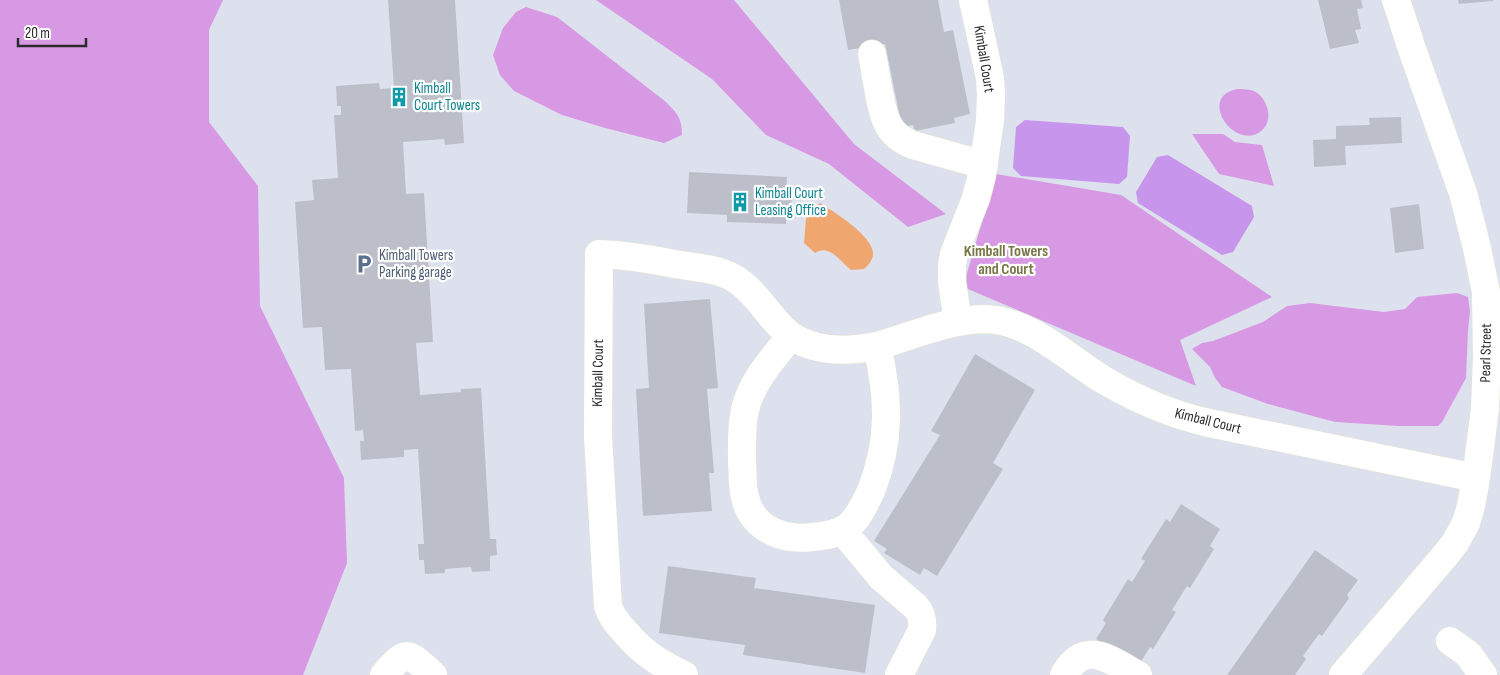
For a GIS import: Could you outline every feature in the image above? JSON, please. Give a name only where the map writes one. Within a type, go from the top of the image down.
[{"type":"street","name":"Kimball Court","points":[[958,322],[953,289],[952,265],[954,254],[976,198],[984,165],[990,121],[991,87],[973,0]]},
{"type":"street","name":"Pearl Street","points":[[1343,675],[1455,543],[1469,517],[1476,478],[1485,400],[1493,292],[1478,248],[1463,193],[1396,0]]},
{"type":"street","points":[[872,54],[884,114],[889,127],[894,133],[913,145],[984,165]]},
{"type":"street","name":"Kimball Court","points":[[684,675],[657,661],[642,650],[614,619],[608,606],[598,436],[599,254],[636,257],[709,269],[729,275],[741,282],[749,290],[780,327],[807,345],[834,349],[866,348],[958,322],[992,320],[1005,322],[1040,336],[1107,382],[1139,400],[1173,414],[1476,478]]},
{"type":"street","points":[[791,336],[767,366],[756,384],[745,408],[742,442],[745,498],[749,508],[758,521],[770,531],[789,538],[808,538],[834,534],[842,530],[849,526],[868,498],[876,479],[885,440],[886,401],[882,366],[877,346]]},
{"type":"street","points":[[842,530],[881,577],[916,607],[920,613],[922,630],[898,675]]},
{"type":"street","points":[[1450,641],[1468,654],[1483,675]]},
{"type":"street","points":[[1064,675],[1075,660],[1089,654],[1104,657],[1138,675]]},
{"type":"street","points":[[384,675],[398,659],[408,656],[414,658],[433,675]]},
{"type":"shaded area","points":[[0,0],[223,0],[209,30],[209,122],[258,186],[260,306],[344,478],[347,563],[303,675],[0,675]]},
{"type":"shaded area","points":[[596,0],[734,0],[854,144],[946,214],[908,227],[829,164],[766,135],[712,79]]},
{"type":"shaded area","points":[[526,7],[557,17],[666,102],[678,116],[682,135],[664,143],[605,128],[562,115],[514,91],[500,75],[493,55],[503,28],[516,12]]},
{"type":"shaded area","points":[[1237,89],[1256,92],[1267,106],[1267,123],[1260,132],[1250,136],[1240,134],[1231,128],[1224,120],[1220,111],[1220,102],[1225,94]]},
{"type":"shaded area","points":[[1025,120],[1123,127],[1130,136],[1127,177],[1119,184],[1021,176],[1013,168],[1016,127]]},
{"type":"shaded area","points":[[1192,134],[1223,134],[1235,142],[1262,145],[1274,186],[1219,174]]},
{"type":"shaded area","points":[[1168,155],[1252,206],[1254,217],[1233,252],[1222,255],[1138,203],[1136,192],[1157,157]]},
{"type":"shaded area","points":[[996,174],[1121,195],[1272,297],[1180,340],[1196,386],[963,287]]},
{"type":"shaded area","points":[[820,203],[851,225],[871,246],[873,255],[864,269],[851,270],[830,252],[825,250],[815,253],[804,243],[806,219]]},
{"type":"shaded area","points":[[1457,293],[1468,297],[1470,311],[1466,378],[1438,426],[1399,426],[1335,422],[1268,404],[1222,387],[1210,367],[1192,349],[1202,343],[1213,341],[1263,322],[1287,306],[1310,303],[1384,312],[1405,309],[1417,297]]},
{"type":"building","points":[[388,0],[455,0],[464,143],[445,145],[444,139],[403,142],[406,194],[424,193],[433,342],[416,343],[420,395],[461,392],[461,389],[481,388],[490,539],[496,539],[497,555],[490,556],[490,571],[472,572],[471,567],[445,569],[445,573],[425,574],[424,560],[419,560],[418,544],[424,544],[418,449],[404,450],[404,457],[361,460],[360,441],[364,441],[363,430],[355,431],[351,369],[325,370],[322,327],[303,328],[295,202],[314,200],[312,180],[338,178],[334,115],[341,115],[341,106],[337,106],[336,86],[379,83],[380,89],[394,88]]},
{"type":"building","points":[[839,0],[938,0],[944,32],[953,30],[970,114],[954,118],[955,123],[915,131],[913,125],[902,127],[885,44],[848,50]]},
{"type":"building","points":[[1318,0],[1361,0],[1363,8],[1357,9],[1361,29],[1355,30],[1359,43],[1330,49]]},
{"type":"building","points":[[1458,0],[1493,0],[1493,1],[1459,4]]},
{"type":"building","points":[[1401,117],[1402,143],[1345,146],[1346,165],[1314,167],[1313,140],[1336,139],[1336,126],[1370,125],[1369,118]]},
{"type":"building","name":"Kimball Court Leasing Office","points":[[689,172],[787,177],[786,194],[792,194],[791,211],[787,211],[786,224],[727,222],[727,215],[687,213]]},
{"type":"building","points":[[1419,204],[1424,249],[1395,253],[1390,208]]},
{"type":"building","points":[[710,299],[718,388],[707,389],[714,473],[709,473],[712,511],[643,516],[636,389],[649,388],[644,304]]},
{"type":"building","points":[[975,354],[1035,390],[993,463],[1003,469],[937,576],[924,568],[920,575],[884,553],[887,549],[874,541],[940,435],[931,431]]},
{"type":"building","points":[[1181,504],[1220,529],[1210,546],[1214,549],[1190,588],[1187,586],[1172,610],[1176,612],[1153,649],[1150,647],[1139,665],[1096,639],[1106,623],[1103,620],[1128,579],[1132,582],[1145,561],[1141,559],[1166,519],[1170,522]]},
{"type":"building","points":[[1315,550],[1358,580],[1347,595],[1349,598],[1322,636],[1319,634],[1303,656],[1306,659],[1295,675],[1227,675]]},
{"type":"building","points":[[668,566],[756,578],[754,588],[875,605],[865,673],[743,655],[745,645],[659,633]]},
{"type":"place","name":"Kimball Court Towers","points":[[399,97]]},
{"type":"place","name":"Kimball Court Leasing Office","points":[[740,202]]},
{"type":"place","name":"Kimball Towers Parking garage","points":[[364,264]]},
{"type":"district","name":"Kimball Towers and Court","points":[[1006,260]]}]
